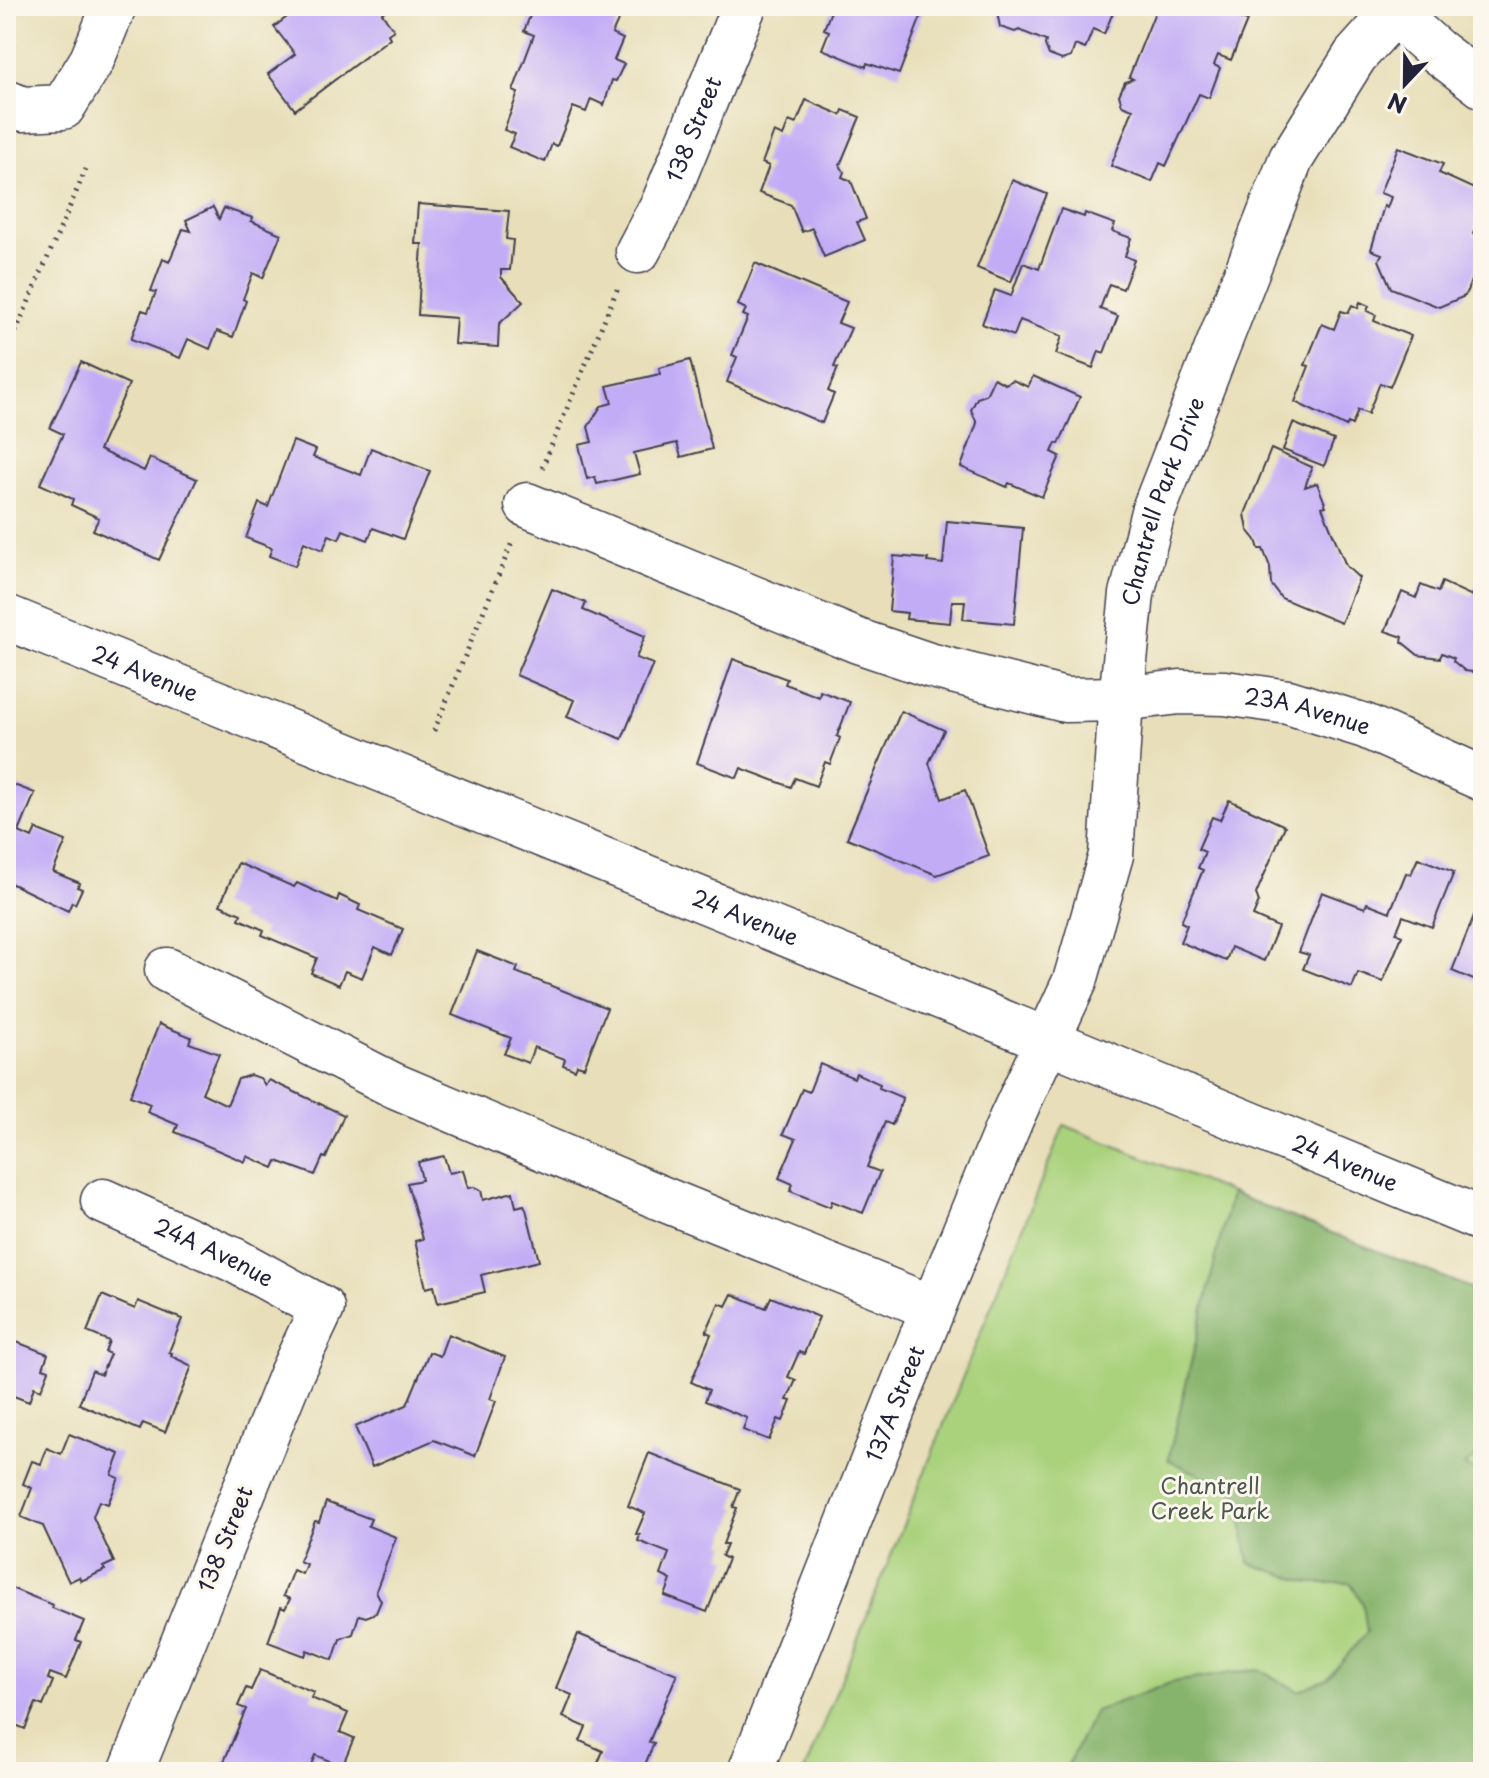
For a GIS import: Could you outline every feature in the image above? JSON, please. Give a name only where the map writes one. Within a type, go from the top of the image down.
[{"type":"street","points":[[6,102],[23,109],[63,107],[92,60],[114,6]]},
{"type":"street","name":"138 Street","points":[[638,251],[664,202],[744,6]]},
{"type":"street","points":[[1393,8],[1483,86]]},
{"type":"street","name":"Chantrell Park Drive","points":[[1047,1040],[1075,981],[1111,855],[1121,699],[1132,594],[1153,512],[1291,159],[1355,56],[1393,8]]},
{"type":"street","name":"23A Avenue","points":[[527,505],[893,654],[1065,700],[1121,699],[1195,692],[1288,702],[1365,726],[1483,779]]},
{"type":"street","name":"24 Avenue","points":[[6,617],[1483,1220]]},
{"type":"street","points":[[167,970],[393,1085],[933,1308]]},
{"type":"street","name":"137A Street","points":[[750,1772],[933,1308],[1047,1040]]},
{"type":"street","name":"24A Avenue","points":[[103,1201],[234,1260],[322,1308]]},
{"type":"street","name":"138 Street","points":[[131,1772],[291,1374],[322,1308]]},
{"type":"path","points":[[6,354],[86,169]]},
{"type":"green space","name":"Chantrell Creek Park","points":[[1064,1125],[1483,1296],[1483,1772],[804,1772]]},
{"type":"green space","points":[[1231,1193],[1483,1293],[1483,1452],[1464,1466],[1483,1473],[1483,1772],[1064,1772],[1095,1711],[1173,1682],[1258,1669],[1298,1691],[1327,1679],[1367,1632],[1363,1604],[1351,1583],[1309,1583],[1249,1563],[1237,1492],[1168,1460]]},
{"type":"building","points":[[297,6],[383,6],[386,10],[382,13],[394,30],[388,34],[390,38],[295,110],[268,74],[295,54],[274,27],[299,8]]},
{"type":"building","points":[[534,6],[620,6],[618,10],[622,12],[612,34],[623,39],[614,60],[624,64],[616,81],[612,80],[604,105],[591,99],[586,112],[573,107],[557,146],[552,144],[545,162],[509,147],[515,134],[504,130],[518,93],[513,91],[534,35],[524,31]]},
{"type":"building","points":[[833,6],[925,6],[899,74],[867,63],[866,67],[822,49],[829,31],[824,29]]},
{"type":"building","points":[[994,6],[1115,8],[1104,34],[1093,29],[1085,49],[1075,45],[1071,57],[1062,60],[1049,55],[1046,41],[1019,30],[1015,32],[1000,27],[998,17],[1001,9]]},
{"type":"building","points":[[1161,6],[1209,6],[1247,21],[1231,60],[1218,55],[1214,65],[1220,68],[1209,98],[1199,94],[1166,166],[1160,163],[1152,182],[1111,166],[1133,109],[1122,105],[1119,95],[1125,82],[1133,79],[1129,77],[1157,7],[1160,9]]},
{"type":"building","points":[[806,100],[841,115],[843,110],[860,117],[840,165],[844,172],[842,177],[851,181],[866,219],[857,222],[865,240],[824,257],[812,228],[802,232],[791,205],[759,193],[769,166],[762,163],[774,132],[783,136],[789,121],[796,124]]},
{"type":"building","points":[[1398,147],[1443,164],[1439,173],[1483,193],[1477,212],[1481,214],[1473,234],[1483,238],[1483,250],[1465,296],[1439,307],[1391,288],[1379,260],[1382,254],[1371,250],[1384,206],[1387,208],[1391,197],[1380,193]]},
{"type":"building","points":[[1012,180],[1047,194],[1011,282],[977,268]]},
{"type":"building","points":[[418,204],[509,211],[506,239],[513,240],[510,270],[501,270],[501,277],[523,302],[499,324],[498,347],[454,344],[456,318],[418,315],[422,244],[415,244]]},
{"type":"building","points":[[213,207],[219,219],[224,208],[253,218],[251,221],[281,234],[263,278],[253,273],[233,337],[217,331],[210,349],[188,339],[180,358],[131,339],[142,310],[148,312],[156,292],[151,291],[163,259],[169,262],[183,229],[191,231],[186,220]]},
{"type":"building","points":[[1061,209],[1084,217],[1085,213],[1115,224],[1112,231],[1131,238],[1125,256],[1134,260],[1123,289],[1109,284],[1100,309],[1118,316],[1104,353],[1099,351],[1093,368],[1056,354],[1062,336],[1020,320],[1014,336],[982,324],[995,290],[1011,296],[1023,263],[1039,269]]},
{"type":"building","points":[[755,263],[847,302],[838,323],[851,328],[834,367],[838,368],[828,391],[834,394],[822,423],[727,382],[737,357],[732,355],[748,317],[743,315],[746,309],[738,305]]},
{"type":"building","points":[[1360,302],[1369,306],[1367,311],[1376,315],[1374,321],[1411,336],[1390,387],[1380,383],[1368,414],[1358,410],[1352,425],[1348,423],[1346,427],[1295,402],[1309,366],[1305,365],[1322,324],[1334,329],[1341,311],[1348,313],[1352,305],[1358,308]]},
{"type":"building","points":[[690,360],[712,449],[681,457],[677,443],[634,453],[640,474],[597,484],[595,477],[587,479],[579,445],[592,442],[588,427],[601,406],[612,403],[607,386],[660,374],[659,368]]},
{"type":"building","points":[[81,362],[129,384],[99,450],[144,471],[150,458],[197,479],[159,560],[93,530],[99,518],[71,505],[73,499],[40,484],[63,434],[50,428]]},
{"type":"building","points":[[1033,376],[1080,397],[1059,444],[1056,443],[1052,452],[1060,456],[1042,497],[1009,483],[1007,487],[961,467],[977,423],[971,410],[977,398],[986,395],[994,378],[1005,384],[1013,380],[1028,387]]},
{"type":"building","points":[[1293,423],[1334,440],[1324,466],[1283,450]]},
{"type":"building","points":[[293,441],[316,450],[313,457],[361,475],[371,448],[430,471],[403,539],[373,528],[368,540],[343,530],[339,539],[329,535],[323,550],[304,542],[295,566],[269,556],[272,548],[246,538],[259,503],[268,507]]},
{"type":"building","points":[[1271,449],[1312,467],[1305,487],[1317,483],[1326,506],[1322,507],[1346,566],[1359,578],[1341,623],[1281,598],[1271,584],[1270,567],[1263,549],[1259,549],[1248,530],[1245,514]]},
{"type":"building","points":[[947,521],[1023,528],[1014,624],[963,619],[965,601],[952,601],[950,623],[906,619],[907,613],[889,611],[894,556],[928,559],[927,562],[943,564]]},
{"type":"building","points":[[1483,570],[1481,673],[1465,671],[1453,661],[1454,658],[1442,653],[1440,658],[1418,655],[1402,642],[1403,637],[1385,631],[1402,592],[1416,598],[1421,585],[1438,592],[1442,582],[1472,596]]},
{"type":"building","points":[[552,589],[586,603],[583,610],[645,636],[636,658],[653,664],[622,739],[567,717],[574,700],[516,675]]},
{"type":"building","points":[[733,659],[787,679],[785,684],[819,697],[820,691],[850,702],[830,764],[825,762],[816,786],[795,778],[791,787],[741,768],[737,778],[697,763]]},
{"type":"building","points":[[901,711],[944,730],[929,763],[942,799],[965,790],[989,856],[937,875],[847,838]]},
{"type":"building","points":[[6,782],[35,793],[19,832],[32,838],[36,829],[66,841],[53,872],[80,883],[77,887],[82,889],[68,911],[6,881]]},
{"type":"building","points":[[1229,800],[1285,826],[1256,894],[1259,902],[1253,916],[1278,927],[1264,961],[1231,947],[1226,961],[1180,942],[1187,925],[1181,922],[1203,870],[1198,868],[1205,852],[1198,849],[1212,817],[1220,820]]},
{"type":"building","points":[[1418,858],[1454,872],[1432,927],[1403,916],[1396,933],[1402,936],[1383,982],[1358,973],[1352,988],[1303,969],[1309,955],[1299,952],[1322,892],[1365,908],[1367,903],[1390,912],[1406,873],[1411,874]]},
{"type":"building","points":[[238,863],[294,887],[297,883],[337,901],[339,895],[360,905],[358,910],[403,929],[392,955],[375,947],[362,978],[345,971],[339,985],[311,973],[317,958],[262,935],[264,930],[239,919],[241,914],[220,905]]},
{"type":"building","points":[[1483,893],[1483,984],[1452,971]]},
{"type":"building","points":[[477,951],[518,967],[516,972],[607,1008],[584,1067],[577,1065],[575,1070],[563,1065],[565,1059],[534,1047],[528,1063],[504,1054],[511,1038],[452,1015]]},
{"type":"building","points":[[159,1024],[191,1037],[189,1043],[219,1054],[202,1093],[227,1105],[238,1079],[250,1075],[260,1078],[265,1085],[269,1080],[344,1115],[326,1158],[323,1157],[315,1175],[277,1161],[274,1168],[247,1156],[245,1162],[175,1132],[178,1125],[147,1112],[150,1104],[130,1096]]},
{"type":"building","points":[[820,1064],[854,1078],[856,1073],[880,1084],[879,1088],[903,1098],[892,1125],[885,1122],[867,1167],[880,1172],[863,1213],[832,1201],[830,1207],[790,1191],[793,1184],[779,1178],[796,1139],[783,1134],[802,1089],[809,1092]]},
{"type":"building","points":[[444,1156],[449,1173],[463,1170],[468,1188],[481,1190],[483,1200],[513,1192],[516,1207],[524,1205],[526,1209],[539,1261],[481,1275],[485,1292],[438,1303],[434,1286],[426,1288],[415,1241],[423,1239],[407,1183],[422,1180],[418,1162]]},
{"type":"building","points":[[732,1294],[766,1308],[771,1297],[819,1317],[804,1354],[799,1352],[788,1377],[796,1380],[787,1400],[791,1401],[783,1421],[778,1419],[769,1440],[743,1430],[747,1418],[705,1401],[709,1390],[691,1382],[711,1334],[706,1332],[719,1303],[726,1306]]},
{"type":"building","points":[[102,1295],[135,1309],[138,1301],[182,1319],[169,1352],[192,1366],[165,1432],[143,1423],[140,1430],[79,1404],[92,1371],[101,1375],[110,1354],[105,1352],[109,1341],[87,1332]]},
{"type":"building","points":[[448,1334],[505,1357],[490,1399],[496,1401],[475,1456],[434,1440],[372,1467],[355,1427],[407,1405],[429,1352],[440,1356]]},
{"type":"building","points":[[6,1338],[48,1354],[43,1368],[49,1370],[41,1390],[34,1387],[29,1402],[6,1393]]},
{"type":"building","points":[[69,1434],[120,1454],[112,1475],[119,1478],[108,1504],[99,1501],[93,1517],[114,1562],[103,1567],[105,1570],[81,1581],[79,1577],[69,1582],[43,1526],[21,1517],[32,1488],[23,1484],[32,1461],[41,1464],[47,1448],[61,1454]]},
{"type":"building","points":[[649,1453],[740,1489],[733,1507],[737,1508],[723,1544],[727,1544],[722,1556],[728,1559],[707,1612],[665,1596],[671,1580],[661,1575],[669,1553],[638,1541],[640,1535],[636,1534],[645,1513],[628,1506]]},
{"type":"building","points":[[326,1502],[371,1519],[368,1526],[396,1537],[376,1591],[381,1601],[376,1613],[366,1617],[359,1615],[353,1634],[340,1639],[333,1660],[307,1650],[305,1656],[268,1642],[281,1607],[285,1609],[290,1599],[283,1596],[293,1570],[302,1574],[306,1564],[299,1561]]},
{"type":"building","points":[[6,1586],[84,1621],[76,1640],[81,1642],[66,1679],[50,1673],[48,1679],[53,1681],[43,1706],[36,1703],[25,1729],[6,1721]]},
{"type":"building","points":[[578,1634],[677,1674],[649,1742],[654,1743],[642,1772],[619,1772],[598,1763],[603,1751],[580,1741],[586,1727],[563,1717],[572,1695],[556,1688]]},
{"type":"building","points":[[260,1670],[314,1692],[311,1698],[348,1713],[340,1732],[354,1738],[342,1766],[315,1755],[308,1772],[226,1772],[228,1766],[223,1764],[246,1709],[238,1706],[246,1688],[251,1690]]}]
